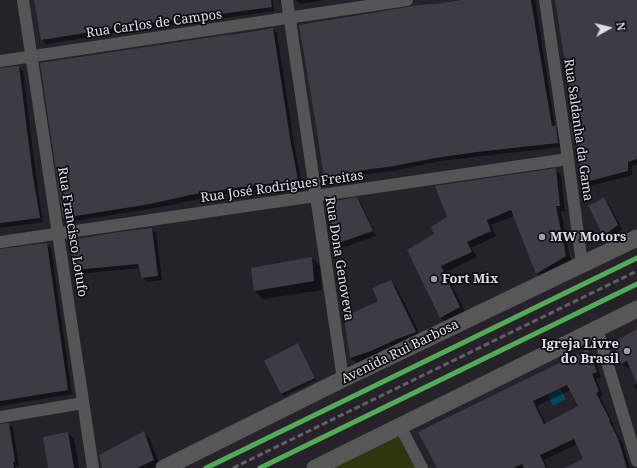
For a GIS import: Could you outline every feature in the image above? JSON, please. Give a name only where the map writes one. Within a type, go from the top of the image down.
[{"type":"main road","name":"Avenida Rui Barbosa","points":[[164,468],[637,238]]},
{"type":"main road","points":[[317,467],[637,309]]},
{"type":"street","name":"Rua Francisco Lotufo","points":[[23,0],[93,468]]},
{"type":"street","name":"Rua Dona Genoveva","points":[[287,0],[344,380]]},
{"type":"street","name":"Rua Carlos de Campos","points":[[0,61],[407,0]]},
{"type":"street","name":"Rua Saldanha da Gama","points":[[545,0],[582,264]]},
{"type":"street","name":"Rua José Rodrigues Freitas","points":[[0,242],[568,159]]},
{"type":"street","points":[[597,329],[637,461]]},
{"type":"street","points":[[0,417],[83,403]]},
{"type":"street","points":[[400,426],[422,468]]},
{"type":"green space","points":[[400,426],[422,468],[319,468]]},
{"type":"water","points":[[560,388],[566,399],[553,406],[547,395]]},
{"type":"building","points":[[34,0],[271,0],[272,7],[129,26],[41,40]]},
{"type":"building","points":[[462,0],[531,0],[552,126],[556,125],[558,143],[435,158],[324,178],[299,25],[411,6]]},
{"type":"building","points":[[555,0],[637,0],[637,159],[628,162],[628,171],[582,183],[576,141],[573,141],[570,123],[573,122],[571,99]]},
{"type":"building","points":[[273,28],[298,180],[190,195],[150,204],[63,218],[40,63]]},
{"type":"building","points":[[19,66],[32,170],[40,218],[0,223],[0,68]]},
{"type":"building","points":[[556,168],[560,206],[556,206],[566,256],[536,274],[511,210],[487,220],[491,231],[467,242],[472,252],[441,266],[460,307],[440,318],[407,250],[434,234],[431,227],[447,217],[435,186]]},
{"type":"building","points":[[357,197],[373,231],[333,245],[328,202]]},
{"type":"building","points":[[604,197],[618,225],[603,236],[588,205],[595,203]]},
{"type":"building","points":[[152,228],[158,276],[142,278],[138,264],[74,270],[70,240]]},
{"type":"building","points":[[47,243],[68,390],[0,401],[0,249]]},
{"type":"building","points":[[312,257],[314,281],[254,291],[251,268]]},
{"type":"building","points":[[391,280],[416,332],[350,358],[344,317],[378,301],[372,288]]},
{"type":"building","name":"Igreja Livre do Brasil","points":[[637,329],[637,384],[627,361],[621,364],[614,342]]},
{"type":"building","points":[[298,343],[315,378],[281,394],[264,361]]},
{"type":"building","points":[[588,349],[597,372],[592,374],[599,391],[596,393],[618,438],[627,468],[564,468],[583,459],[574,439],[540,455],[546,468],[524,468],[522,464],[513,468],[437,468],[418,432]],"holes":[[[567,385],[578,406],[544,424],[533,401]]]},
{"type":"building","points":[[9,423],[15,462],[13,462],[14,468],[0,468],[0,424]]},
{"type":"building","points":[[144,431],[154,460],[137,468],[102,468],[99,455]]},
{"type":"building","points":[[68,432],[74,468],[48,468],[43,437]]},
{"type":"railway","points":[[233,468],[637,271]]},
{"type":"cycle path","points":[[206,468],[637,258]]},
{"type":"cycle path","points":[[260,468],[637,284]]},
{"type":"place","name":"MW Motors","points":[[542,237]]},
{"type":"place","name":"Fort Mix","points":[[434,279]]},
{"type":"place","name":"Igreja Livre do Brasil","points":[[627,351]]}]
